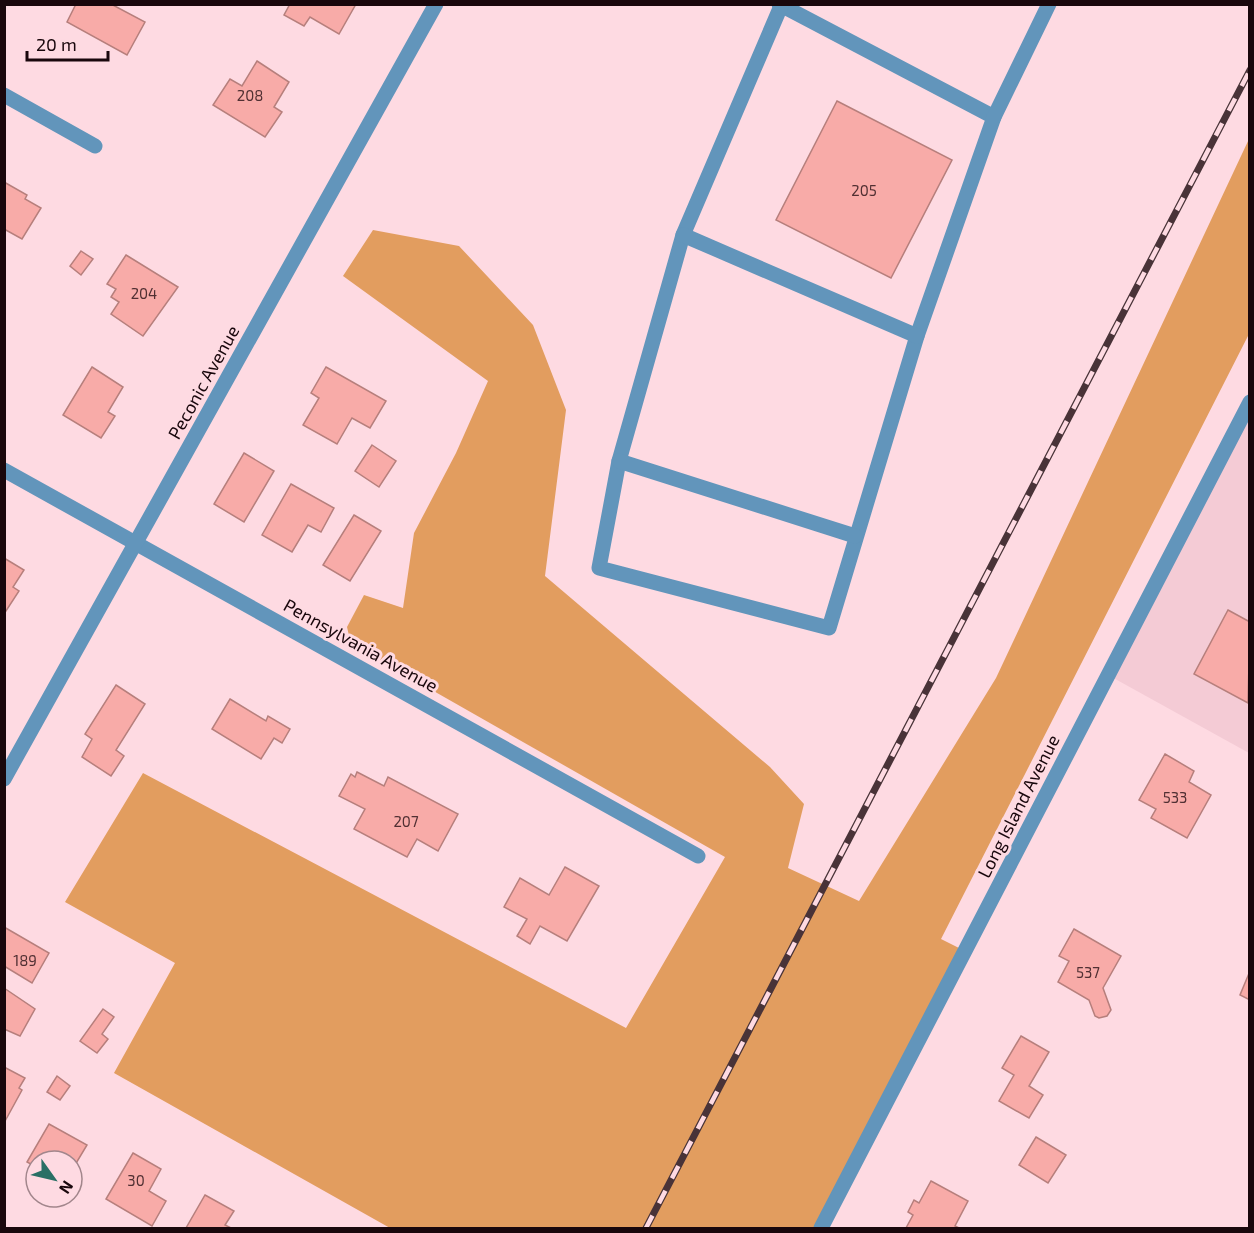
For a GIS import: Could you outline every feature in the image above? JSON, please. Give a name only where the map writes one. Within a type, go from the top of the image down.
[{"type":"street","name":"Peconic Avenue","points":[[4,779],[436,4]]},
{"type":"street","points":[[994,117],[780,5],[683,235],[619,461],[599,568],[829,627],[917,336],[994,117],[1049,4]]},
{"type":"street","points":[[4,95],[95,146]]},
{"type":"street","points":[[683,235],[917,336]]},
{"type":"street","name":"Long Island Avenue","points":[[820,1228],[1247,412]]},
{"type":"street","points":[[619,461],[855,536]]},
{"type":"street","name":"Pennsylvania Avenue","points":[[4,470],[698,856]]},
{"type":"shaded area","points":[[1249,139],[1249,334],[941,939],[965,951],[820,1228],[390,1228],[114,1073],[175,963],[65,902],[143,773],[626,1028],[725,857],[351,644],[347,627],[364,595],[403,608],[414,533],[456,453],[488,381],[343,276],[373,230],[459,246],[533,325],[566,410],[545,576],[770,767],[804,804],[788,868],[859,901],[996,678]]},
{"type":"shaded area","points":[[1249,402],[1249,753],[1108,675]]},
{"type":"building","points":[[76,4],[111,4],[145,22],[127,55],[67,22]]},
{"type":"building","points":[[290,4],[356,4],[339,34],[310,17],[304,26],[284,15]]},
{"type":"building","points":[[257,61],[289,82],[274,107],[282,112],[265,137],[213,105],[230,79],[242,86]]},
{"type":"building","points":[[837,101],[952,160],[891,278],[776,220]]},
{"type":"building","points":[[4,182],[27,195],[25,199],[41,208],[22,239],[4,229]]},
{"type":"building","points":[[81,251],[93,259],[81,275],[70,266]]},
{"type":"building","points":[[126,255],[178,287],[143,336],[111,314],[119,302],[111,297],[116,289],[107,284]]},
{"type":"building","points":[[92,367],[123,387],[108,412],[115,416],[101,438],[63,415]]},
{"type":"building","points":[[326,367],[386,401],[370,428],[352,418],[337,444],[303,425],[319,398],[311,393]]},
{"type":"building","points":[[372,445],[396,461],[379,487],[355,471]]},
{"type":"building","points":[[244,453],[274,471],[244,522],[214,504]]},
{"type":"building","points":[[291,484],[334,508],[321,532],[308,525],[292,552],[262,535]]},
{"type":"building","points":[[354,515],[381,531],[350,581],[323,565]]},
{"type":"building","points":[[4,558],[24,570],[13,587],[19,591],[4,614]]},
{"type":"building","points":[[1228,610],[1250,622],[1248,703],[1194,674]]},
{"type":"building","points":[[116,685],[145,704],[116,750],[124,756],[111,776],[82,757],[92,739],[85,734]]},
{"type":"building","points":[[230,699],[266,721],[268,716],[290,729],[282,743],[274,738],[261,759],[212,729]]},
{"type":"building","points":[[1165,754],[1194,771],[1189,782],[1211,795],[1187,838],[1151,818],[1156,809],[1139,800]]},
{"type":"building","points":[[357,772],[384,786],[388,777],[458,814],[438,851],[417,839],[407,857],[354,829],[365,809],[339,796],[351,774],[355,777]]},
{"type":"building","points":[[565,867],[599,886],[567,941],[540,926],[530,944],[517,936],[527,919],[504,907],[520,878],[549,895]]},
{"type":"building","points":[[4,927],[49,953],[32,983],[4,966]]},
{"type":"building","points":[[1074,929],[1121,956],[1103,988],[1111,1010],[1107,1016],[1099,1018],[1095,1016],[1089,1000],[1058,982],[1069,961],[1059,956]]},
{"type":"building","points":[[1250,971],[1250,1000],[1240,995]]},
{"type":"building","points":[[4,988],[35,1009],[20,1036],[4,1029]]},
{"type":"building","points":[[103,1009],[114,1017],[102,1034],[108,1039],[97,1053],[80,1041]]},
{"type":"building","points":[[1021,1036],[1049,1052],[1029,1086],[1043,1095],[1029,1118],[999,1101],[1014,1075],[1002,1068]]},
{"type":"building","points":[[4,1067],[25,1078],[19,1088],[22,1090],[4,1123]]},
{"type":"building","points":[[57,1076],[70,1086],[60,1100],[47,1092]]},
{"type":"building","points":[[49,1124],[87,1145],[84,1150],[35,1149]]},
{"type":"building","points":[[1036,1137],[1066,1155],[1048,1183],[1019,1165]]},
{"type":"building","points":[[133,1153],[161,1169],[149,1191],[166,1201],[152,1226],[106,1199]]},
{"type":"building","points":[[931,1181],[968,1201],[955,1226],[959,1228],[906,1228],[913,1215],[908,1212],[914,1200],[919,1203]]},
{"type":"building","points":[[205,1195],[234,1211],[225,1225],[231,1228],[186,1228]]},
{"type":"railway","points":[[646,1228],[1250,70]]}]
